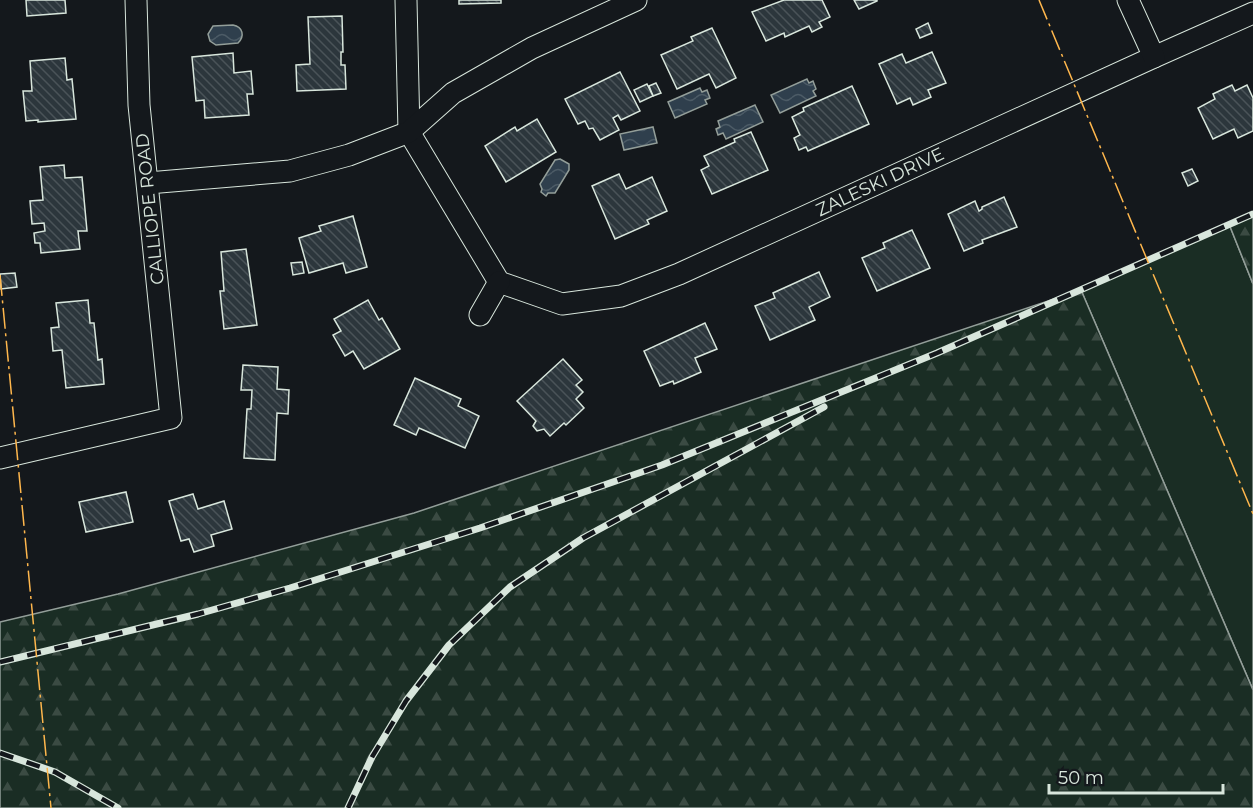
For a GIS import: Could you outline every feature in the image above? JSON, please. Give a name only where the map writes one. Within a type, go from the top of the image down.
[{"type":"street","name":"CALLIOPE ROAD","points":[[0,458],[171,418],[140,105],[136,0]]},
{"type":"street","points":[[406,0],[409,132],[499,282],[480,315]]},
{"type":"street","points":[[148,183],[290,171],[349,155],[409,132],[453,93],[532,48],[636,0]]},
{"type":"street","points":[[1128,0],[1154,57]]},
{"type":"street","name":"ZALESKI DRIVE","points":[[499,282],[562,304],[621,296],[679,274],[1253,13]]},
{"type":"green space","points":[[1253,214],[1253,284],[1229,224]]},
{"type":"green space","points":[[1229,224],[1253,284],[1253,690],[1081,290]]},
{"type":"green space","points":[[1081,290],[1253,690],[1253,808],[0,808],[0,622],[118,594],[414,513]]},
{"type":"water","points":[[233,25],[242,32],[242,38],[238,43],[216,45],[210,41],[208,34],[213,26]]},
{"type":"water","points":[[807,79],[809,83],[813,81],[816,89],[813,91],[816,96],[780,113],[771,95]]},
{"type":"water","points":[[700,88],[702,92],[707,90],[710,98],[705,100],[707,104],[675,118],[668,102]]},
{"type":"water","points":[[755,105],[763,122],[726,139],[723,133],[718,135],[716,129],[720,127],[718,121]]},
{"type":"water","points":[[653,127],[657,143],[624,150],[620,134]]},
{"type":"water","points":[[560,159],[569,164],[569,170],[555,193],[548,193],[546,196],[541,192],[540,184],[555,160]]},
{"type":"building","points":[[26,0],[65,0],[66,13],[27,16]]},
{"type":"building","points":[[459,0],[501,0],[501,3],[459,4]]},
{"type":"building","points":[[784,0],[822,0],[830,17],[819,22],[822,27],[812,32],[809,26],[785,37],[784,33],[766,41],[752,12]]},
{"type":"building","points":[[854,0],[877,0],[877,1],[859,9]]},
{"type":"building","points":[[342,16],[341,65],[345,65],[346,89],[297,91],[296,65],[310,64],[308,17]]},
{"type":"building","points":[[928,23],[932,33],[920,38],[916,29]]},
{"type":"building","points":[[712,28],[736,78],[716,88],[709,74],[677,89],[661,55],[693,41],[691,37]]},
{"type":"building","points":[[932,52],[946,83],[928,90],[931,97],[913,105],[910,98],[897,104],[879,64],[902,54],[906,63]]},
{"type":"building","points":[[233,53],[234,73],[251,71],[253,94],[247,94],[249,115],[205,118],[204,100],[196,101],[192,57]]},
{"type":"building","points":[[65,58],[67,80],[72,79],[76,119],[26,121],[23,91],[32,91],[30,61]]},
{"type":"building","points":[[620,72],[640,111],[621,120],[618,115],[613,118],[619,130],[600,140],[593,128],[589,129],[585,121],[578,124],[565,99]]},
{"type":"building","points":[[656,83],[661,93],[653,96],[649,86]]},
{"type":"building","points":[[647,84],[653,96],[640,102],[634,90]]},
{"type":"building","points":[[1232,85],[1235,91],[1247,85],[1253,98],[1253,131],[1238,138],[1234,129],[1213,139],[1198,108],[1215,99],[1213,94]]},
{"type":"building","points":[[852,86],[869,124],[808,151],[806,147],[799,150],[794,138],[800,135],[792,117],[804,111],[803,108]]},
{"type":"building","points":[[537,119],[556,152],[506,182],[485,146],[515,127],[517,131]]},
{"type":"building","points":[[751,132],[768,170],[712,194],[701,170],[709,166],[704,156]]},
{"type":"building","points":[[64,165],[65,178],[82,177],[87,231],[78,231],[80,249],[41,253],[40,243],[35,243],[34,233],[45,231],[44,223],[32,224],[30,201],[43,200],[40,167]]},
{"type":"building","points":[[1192,169],[1198,181],[1188,186],[1182,173]]},
{"type":"building","points":[[619,174],[626,189],[652,177],[667,211],[647,220],[649,224],[615,239],[592,186]]},
{"type":"building","points":[[1004,197],[1017,227],[982,240],[983,243],[964,251],[948,214],[975,201],[979,211],[982,207]]},
{"type":"building","points":[[353,216],[367,267],[346,273],[343,263],[309,273],[299,238],[321,231],[319,226]]},
{"type":"building","points":[[912,230],[930,268],[877,291],[862,258],[885,248],[883,243]]},
{"type":"building","points":[[246,249],[257,325],[224,329],[220,291],[224,291],[221,252]]},
{"type":"building","points":[[302,262],[304,273],[293,275],[291,263]]},
{"type":"building","points":[[819,272],[830,297],[809,307],[815,320],[770,340],[755,306],[775,298],[773,293]]},
{"type":"building","points":[[15,273],[17,287],[1,289],[0,274]]},
{"type":"building","points":[[88,300],[90,323],[94,323],[98,360],[102,359],[104,384],[66,388],[62,350],[53,351],[51,328],[59,327],[56,303]]},
{"type":"building","points":[[368,300],[379,320],[382,318],[400,349],[364,369],[353,351],[345,356],[333,335],[341,331],[334,319]]},
{"type":"building","points":[[705,323],[717,349],[695,358],[701,372],[674,384],[673,381],[660,386],[644,351]]},
{"type":"building","points":[[563,359],[582,380],[576,385],[583,392],[576,399],[584,408],[550,436],[544,429],[537,431],[533,426],[536,421],[517,401]]},
{"type":"building","points":[[243,365],[278,367],[277,389],[289,390],[288,414],[277,413],[275,460],[244,458],[247,409],[251,409],[252,390],[241,390]]},
{"type":"building","points":[[415,378],[461,399],[458,406],[479,416],[465,448],[419,428],[416,435],[394,425]]},
{"type":"building","points":[[126,492],[133,522],[86,532],[79,502]]},
{"type":"building","points":[[193,494],[198,509],[224,501],[232,529],[211,535],[214,546],[194,552],[189,539],[181,541],[169,501]]},
{"type":"railway","points":[[0,662],[198,614],[290,588],[480,528],[662,465],[937,353],[1253,214]]},
{"type":"railway","points":[[348,808],[372,757],[406,701],[449,645],[510,587],[583,538],[824,407]]},
{"type":"railway","points":[[0,753],[55,772],[118,808]]},
{"type":"power","points":[[1039,0],[1253,514]]},
{"type":"power","points":[[0,275],[51,808]]}]
